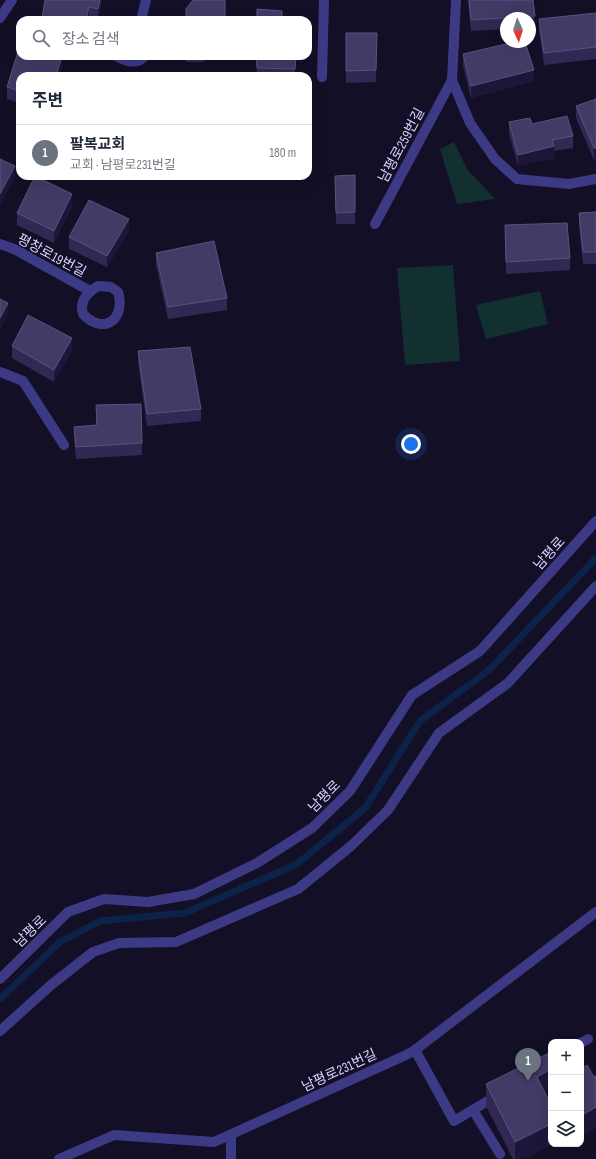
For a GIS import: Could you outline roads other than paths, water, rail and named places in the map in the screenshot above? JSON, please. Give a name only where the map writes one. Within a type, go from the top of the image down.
[{"type":"street","points":[[0,18],[12,0]]},
{"type":"street","points":[[142,16],[146,0]]},
{"type":"street","points":[[322,77],[324,0]]},
{"type":"street","name":"남평로259번길","points":[[375,224],[452,80],[456,0]]},
{"type":"street","points":[[125,60],[130,62],[141,60]]},
{"type":"street","name":"남평로259번길","points":[[452,80],[470,123],[495,159],[517,179],[569,184],[596,179]]},
{"type":"street","name":"평창로19번길","points":[[0,244],[14,249],[90,291]]},
{"type":"street","points":[[0,372],[23,381],[64,445]]},
{"type":"street","name":"남평로","points":[[0,979],[68,912],[104,899],[148,902],[194,894],[257,863],[312,828],[350,791],[412,695],[480,651],[596,521]]},
{"type":"street","points":[[0,1031],[51,985],[93,952],[119,943],[176,942],[298,889],[351,846],[388,810],[439,733],[508,683],[596,586]]},
{"type":"street","name":"남평로231번길","points":[[59,1159],[114,1135],[214,1142],[231,1135],[415,1050],[596,912]]},
{"type":"street","points":[[415,1050],[454,1121],[506,1090]]},
{"type":"street","points":[[474,1110],[500,1154]]},
{"type":"street","points":[[231,1135],[231,1159]]},
{"type":"waterway","points":[[0,999],[60,942],[100,921],[185,913],[297,864],[365,808],[420,721],[489,670],[596,558]]},
{"type":"place","name":"팔복교회","points":[[528,1081]]}]
